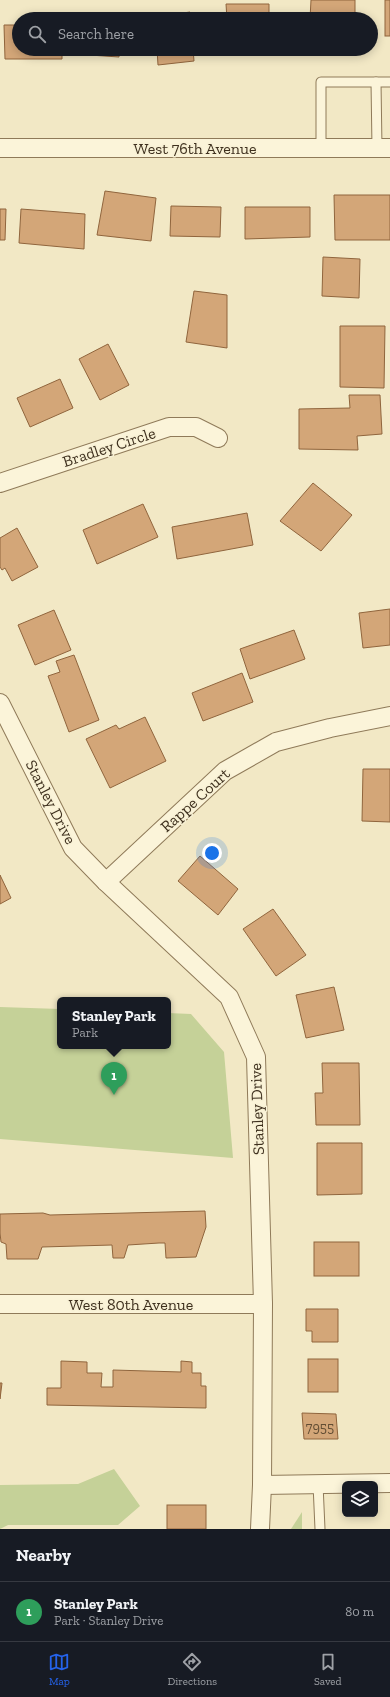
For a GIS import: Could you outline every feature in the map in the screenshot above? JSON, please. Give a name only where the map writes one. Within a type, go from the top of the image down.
[{"type":"street","name":"West 76th Avenue","points":[[0,148],[383,148]]},
{"type":"street","name":"Bradley Circle","points":[[0,483],[169,427],[196,427],[218,438]]},
{"type":"street","name":"Stanley Drive","points":[[0,703],[73,848],[106,882],[229,997],[256,1057],[263,1304],[262,1485],[260,1529]]},
{"type":"street","name":"Rappe Court","points":[[106,882],[225,771],[276,742],[330,728],[390,716]]},
{"type":"street","name":"West 80th Avenue","points":[[0,1304],[263,1304]]},
{"type":"street","points":[[262,1485],[390,1483]]},
{"type":"lane","points":[[321,148],[321,82],[390,82]]},
{"type":"lane","points":[[376,82],[383,148]]},
{"type":"lane","points":[[318,1484],[320,1529]]},
{"type":"green space","points":[[0,1007],[57,1009],[57,1049],[171,1049],[171,1013],[191,1014],[224,1052],[233,1158],[0,1139]]},
{"type":"green space","points":[[114,1469],[140,1506],[118,1525],[8,1525],[0,1529],[0,1485],[78,1484]]},
{"type":"green space","points":[[302,1512],[302,1529],[291,1529]]},
{"type":"building","points":[[311,0],[355,0],[355,12],[310,12]]},
{"type":"building","points":[[385,0],[390,0],[390,36],[385,36]]},
{"type":"building","points":[[226,4],[269,4],[269,12],[227,12]]},
{"type":"building","points":[[4,25],[12,25],[12,56],[62,56],[62,59],[5,59]]},
{"type":"building","points":[[157,56],[194,56],[194,61],[158,65]]},
{"type":"building","points":[[105,191],[156,198],[151,241],[97,235]]},
{"type":"building","points":[[334,195],[390,195],[390,240],[335,240]]},
{"type":"building","points":[[171,206],[221,207],[220,237],[170,236]]},
{"type":"building","points":[[245,207],[310,207],[310,237],[245,239]]},
{"type":"building","points":[[0,209],[6,209],[5,240],[0,240]]},
{"type":"building","points":[[21,209],[85,214],[84,249],[19,243]]},
{"type":"building","points":[[323,257],[360,259],[359,298],[322,296]]},
{"type":"building","points":[[194,291],[227,295],[227,348],[186,342]]},
{"type":"building","points":[[340,326],[385,326],[384,388],[340,387]]},
{"type":"building","points":[[108,344],[129,385],[100,400],[79,359]]},
{"type":"building","points":[[60,379],[73,408],[30,427],[17,398]]},
{"type":"building","points":[[349,395],[380,395],[382,434],[357,436],[358,450],[299,449],[299,409],[350,408]]},
{"type":"building","points":[[313,483],[352,515],[321,551],[280,521]]},
{"type":"building","points":[[143,504],[158,537],[97,564],[83,530]]},
{"type":"building","points":[[247,513],[253,545],[177,559],[172,527]]},
{"type":"building","points":[[17,528],[38,567],[12,581],[5,568],[2,570],[0,567],[0,538]]},
{"type":"building","points":[[390,609],[390,645],[363,648],[359,613]]},
{"type":"building","points":[[54,610],[71,650],[35,665],[18,625]]},
{"type":"building","points":[[294,630],[305,659],[250,679],[240,649]]},
{"type":"building","points":[[74,655],[99,720],[69,732],[48,676],[60,672],[56,661]]},
{"type":"building","points":[[242,673],[253,702],[203,721],[192,693]]},
{"type":"building","points":[[145,717],[166,761],[110,788],[86,739],[116,725],[119,729]]},
{"type":"building","points":[[363,769],[390,769],[390,822],[362,821]]},
{"type":"building","points":[[200,856],[238,889],[218,915],[178,881]]},
{"type":"building","points":[[0,875],[11,898],[0,904]]},
{"type":"building","points":[[273,909],[306,955],[276,976],[243,929]]},
{"type":"building","points":[[334,987],[344,1030],[306,1038],[296,995]]},
{"type":"building","points":[[322,1063],[359,1063],[360,1125],[316,1125],[315,1093],[323,1093]]},
{"type":"building","points":[[317,1143],[362,1143],[362,1194],[317,1195]]},
{"type":"building","points":[[205,1211],[206,1227],[196,1257],[166,1258],[165,1243],[159,1243],[128,1245],[124,1258],[113,1258],[112,1245],[42,1247],[38,1259],[7,1259],[6,1244],[1,1242],[0,1214],[43,1213],[50,1215]]},
{"type":"building","points":[[314,1242],[359,1242],[359,1276],[314,1276]]},
{"type":"building","points":[[306,1309],[338,1309],[338,1342],[312,1342],[312,1331],[306,1331]]},
{"type":"building","points":[[308,1359],[338,1359],[338,1392],[308,1392]]},
{"type":"building","points":[[61,1361],[87,1362],[87,1373],[102,1373],[101,1387],[113,1387],[113,1370],[181,1372],[181,1361],[192,1362],[192,1373],[201,1373],[201,1386],[206,1386],[206,1408],[47,1405],[47,1388],[61,1388]]},
{"type":"building","points":[[0,1383],[2,1383],[0,1399]]},
{"type":"building","points":[[302,1413],[336,1414],[338,1439],[304,1439]]},
{"type":"building","points":[[167,1505],[206,1505],[206,1529],[167,1529]]},
{"type":"place","name":"Stanley Park","points":[[114,1095]]}]
